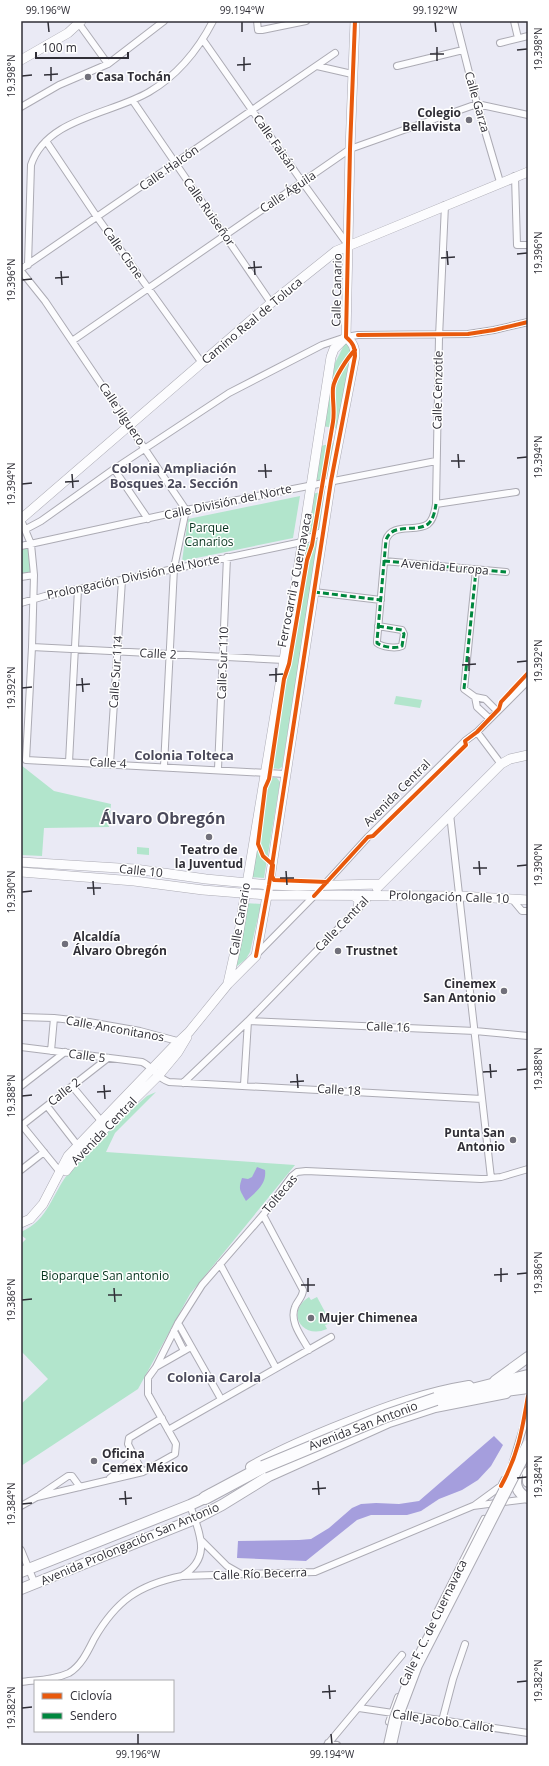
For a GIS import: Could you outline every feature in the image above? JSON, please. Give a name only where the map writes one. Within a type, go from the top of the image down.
[{"type":"highway","name":"Avenida San Antonio","points":[[205,1498],[263,1468],[386,1416],[434,1400],[528,1376]]},
{"type":"highway","points":[[434,1400],[473,1396],[509,1388],[528,1389]]},
{"type":"highway","points":[[390,1745],[396,1718],[416,1665],[528,1446]]},
{"type":"main road","points":[[495,1381],[528,1357]]},
{"type":"main road","name":"Avenida Prolongación San Antonio","points":[[21,1589],[195,1519],[222,1506],[275,1474],[434,1400],[495,1381],[528,1376]]},
{"type":"main road","name":"Avenida Prolongación San Antonio","points":[[25,1570],[190,1505],[205,1498],[224,1482],[268,1457],[331,1430],[396,1404],[434,1400]]},
{"type":"main road","points":[[528,1454],[517,1487],[519,1492],[528,1499]]},
{"type":"main road","points":[[501,1486],[523,1472]]},
{"type":"main road","points":[[523,1472],[528,1482]]},
{"type":"street","points":[[21,107],[59,85],[108,64],[164,21]]},
{"type":"street","points":[[28,265],[31,164],[33,157],[46,141],[66,127],[79,120],[132,101],[150,92],[177,71],[192,56],[204,40],[213,21]]},
{"type":"street","points":[[257,21],[258,30],[304,21]]},
{"type":"street","name":"Calle Canario","points":[[228,984],[247,883],[284,660],[310,485],[320,438],[331,357],[334,349],[346,337],[352,74],[355,21]]},
{"type":"street","name":"Calle Garza","points":[[456,21],[462,50],[500,182]]},
{"type":"street","points":[[514,21],[518,38]]},
{"type":"street","points":[[21,60],[68,33],[79,22],[108,64]]},
{"type":"street","points":[[500,43],[528,36]]},
{"type":"street","name":"Calle Faisán","points":[[204,40],[252,111],[348,245]]},
{"type":"street","points":[[397,66],[462,50]]},
{"type":"street","name":"Calle Halcón","points":[[21,270],[335,53]]},
{"type":"street","points":[[317,66],[352,74]]},
{"type":"street","name":"Calle Ruiseñor","points":[[132,101],[272,303]]},
{"type":"street","points":[[477,104],[528,115]]},
{"type":"street","name":"Calle Águila","points":[[72,341],[149,290],[350,149],[477,104]]},
{"type":"street","name":"Calle Cisne","points":[[46,141],[97,217],[202,363]]},
{"type":"street","name":"Camino Real de Toluca","points":[[515,176],[528,166]]},
{"type":"street","name":"Camino Real de Toluca","points":[[21,519],[272,303],[328,257],[348,245],[500,182],[528,172]]},
{"type":"street","points":[[515,176],[517,245],[528,245]]},
{"type":"street","name":"Calle Cenzotle","points":[[436,504],[439,334],[445,206]]},
{"type":"street","name":"Calle Jilguero","points":[[21,270],[45,301],[186,510]]},
{"type":"street","points":[[26,529],[40,521],[114,469],[194,417],[229,392],[322,345],[346,337],[480,333],[528,322]]},
{"type":"street","name":"Calle Canario","points":[[256,956],[269,885],[331,481],[355,356],[353,344],[346,337]]},
{"type":"street","name":"Calle División del Norte","points":[[21,546],[186,510],[436,461]]},
{"type":"street","points":[[114,469],[148,518]]},
{"type":"street","points":[[378,626],[402,630],[404,634],[402,646],[398,648],[378,645],[377,641],[378,626],[381,600],[384,561],[388,534],[393,531],[428,524],[433,516],[436,504],[516,492]]},
{"type":"street","points":[[164,766],[174,568],[186,510]]},
{"type":"street","points":[[21,519],[31,544],[34,575],[32,646]]},
{"type":"street","name":"Prolongación División del Norte","points":[[21,603],[174,568],[302,542],[324,531]]},
{"type":"street","name":"Calle Sur 110","points":[[218,769],[224,658],[227,557]]},
{"type":"street","name":"Avenida Europa","points":[[384,561],[506,572]]},
{"type":"street","points":[[476,570],[464,689],[475,697],[485,699],[497,711]]},
{"type":"street","points":[[21,576],[34,575]]},
{"type":"street","name":"Calle Sur 114","points":[[110,764],[122,580]]},
{"type":"street","points":[[70,762],[78,589]]},
{"type":"street","points":[[314,592],[381,600]]},
{"type":"street","name":"Calle 2","points":[[32,646],[75,650],[284,660]]},
{"type":"street","name":"Calle 4","points":[[32,646],[26,760],[164,766],[285,774]]},
{"type":"street","name":"Avenida Central","points":[[21,1229],[30,1225],[39,1217],[73,1161],[155,1072],[228,984],[314,896],[379,826],[528,681]]},
{"type":"street","points":[[475,697],[477,707],[490,719]]},
{"type":"street","points":[[477,732],[500,764],[510,759],[528,756]]},
{"type":"street","name":"Calle Central","points":[[183,1083],[248,1021],[380,884],[500,764]]},
{"type":"street","points":[[450,814],[491,1178]]},
{"type":"street","name":"Calle 10","points":[[21,862],[135,869],[269,885],[323,886],[380,884]]},
{"type":"street","name":"Calle 10","points":[[21,872],[134,881],[245,894],[314,896],[371,895]]},
{"type":"street","points":[[353,895],[358,900],[358,908]]},
{"type":"street","name":"Prolongación Calle 10","points":[[371,895],[460,896],[528,900]]},
{"type":"street","points":[[512,899],[522,910],[528,911]]},
{"type":"street","name":"Calle Anconitanos","points":[[21,1017],[54,1018],[97,1023],[181,1042]]},
{"type":"street","points":[[51,1051],[54,1018]]},
{"type":"street","points":[[244,1085],[248,1021]]},
{"type":"street","name":"Calle 16","points":[[248,1021],[475,1031],[528,1036]]},
{"type":"street","name":"Calle 5","points":[[21,1047],[142,1062],[155,1072]]},
{"type":"street","points":[[21,1086],[65,1052]]},
{"type":"street","name":"Calle 2","points":[[21,1125],[108,1058]]},
{"type":"street","name":"Avenida Central","points":[[21,1224],[30,1219],[43,1204],[53,1188],[68,1156],[155,1072]]},
{"type":"street","name":"Calle 18","points":[[155,1072],[169,1082],[482,1099]]},
{"type":"street","points":[[72,1086],[102,1122]]},
{"type":"street","points":[[47,1106],[78,1146]]},
{"type":"street","points":[[21,1125],[60,1172]]},
{"type":"street","points":[[21,1170],[44,1152]]},
{"type":"street","name":"Toltecas","points":[[162,1418],[148,1394],[148,1378],[156,1367],[178,1323],[202,1285],[263,1215],[292,1176],[297,1172],[306,1171],[491,1178],[528,1169]]},
{"type":"street","points":[[263,1215],[303,1290],[303,1294],[296,1305],[293,1314],[294,1324],[309,1350]]},
{"type":"street","points":[[220,1264],[276,1368]]},
{"type":"street","points":[[178,1323],[221,1399]]},
{"type":"street","points":[[174,1331],[184,1352]]},
{"type":"street","points":[[168,1430],[331,1337]]},
{"type":"street","points":[[156,1367],[191,1347]]},
{"type":"street","points":[[473,1506],[501,1486],[515,1458],[528,1412]]},
{"type":"street","points":[[38,1497],[143,1472],[175,1454],[176,1444],[162,1418],[129,1438],[128,1444],[143,1472]]},
{"type":"street","points":[[108,1480],[135,1458]]},
{"type":"street","points":[[21,1506],[38,1497],[68,1476],[75,1478],[80,1487]]},
{"type":"street","name":"Calle Río Becerra","points":[[35,1680],[57,1677],[69,1672],[78,1665],[106,1619],[118,1606],[148,1586],[165,1579],[182,1576],[307,1573],[323,1570],[473,1506],[528,1499]]},
{"type":"street","name":"Calle F. C. de Cuernavaca","points":[[384,1745],[391,1714],[412,1663],[492,1504]]},
{"type":"street","points":[[182,1576],[196,1565],[200,1554],[201,1540],[190,1505]]},
{"type":"street","points":[[201,1540],[228,1566],[241,1574]]},
{"type":"street","points":[[21,1550],[25,1570],[35,1584]]},
{"type":"street","points":[[442,1722],[453,1679],[465,1644]]},
{"type":"street","points":[[327,1744],[359,1708],[402,1655]]},
{"type":"street","name":"Calle Río Becerra","points":[[21,1682],[34,1680]]},
{"type":"street","name":"Calle Jacobo Callot","points":[[359,1708],[442,1722],[528,1734]]},
{"type":"street","points":[[327,1744],[337,1745]]},
{"type":"green space","points":[[345,343],[347,343],[351,348],[338,429],[323,426],[332,369]]},
{"type":"green space","points":[[333,443],[334,445],[328,479],[315,481],[321,446]]},
{"type":"green space","points":[[327,491],[320,528],[306,534],[311,494]]},
{"type":"green space","name":"Parque Canarios","points":[[300,496],[293,538],[182,561],[188,519]]},
{"type":"green space","points":[[319,539],[282,767],[279,769],[270,768],[303,546]]},
{"type":"green space","points":[[29,545],[33,574],[21,575],[21,547]]},
{"type":"green space","points":[[396,696],[422,700],[420,708],[394,704]]},
{"type":"green space","points":[[21,765],[54,791],[111,804],[109,827],[44,828],[42,856],[21,855]]},
{"type":"green space","points":[[267,778],[277,778],[280,782],[264,878],[249,877]]},
{"type":"green space","points":[[137,847],[149,848],[149,855],[137,854]]},
{"type":"green space","points":[[245,903],[261,904],[250,952],[246,959],[236,967],[235,966]]},
{"type":"green space","name":"Bioparque San antonio","points":[[156,1092],[115,1133],[106,1152],[295,1165],[190,1294],[138,1389],[21,1466],[21,1404],[48,1379],[21,1351],[21,1244],[26,1239],[21,1235],[21,1232],[30,1227],[44,1213],[64,1179],[88,1151],[147,1096]]},
{"type":"green space","points":[[309,1297],[311,1300],[317,1297],[331,1323],[325,1325],[327,1329],[310,1331],[304,1328],[300,1323],[298,1310],[302,1303]]},
{"type":"shaded area","points":[[257,1167],[265,1170],[263,1184],[246,1201],[240,1190],[242,1178],[248,1179],[252,1177]]},
{"type":"shaded area","points":[[494,1436],[503,1445],[491,1466],[478,1480],[462,1490],[439,1499],[421,1511],[407,1515],[371,1515],[357,1520],[306,1561],[237,1558],[238,1541],[311,1539],[329,1528],[352,1508],[361,1504],[399,1504],[419,1501]]},
{"type":"marked path","points":[[378,626],[402,630],[404,634],[402,646],[389,647],[382,646],[377,643],[377,641],[386,540],[393,531],[423,527],[428,524],[433,517],[436,504]]},
{"type":"marked path","points":[[384,561],[506,572]]},
{"type":"marked path","points":[[464,689],[476,570]]},
{"type":"marked path","points":[[314,592],[381,600]]},
{"type":"cycle path","points":[[256,956],[269,885],[331,481],[355,356],[353,345],[346,337],[350,149],[355,21]]},
{"type":"cycle path","points":[[358,335],[468,334],[528,322]]},
{"type":"cycle path","name":"Ferrocarril a Cuernavaca","points":[[327,882],[274,880],[272,876],[273,865],[263,856],[258,844],[265,788],[269,779],[284,679],[289,664],[307,560],[312,545],[333,422],[333,388],[342,368],[355,350]]},
{"type":"cycle path","points":[[314,896],[368,837],[373,836],[466,745],[465,741],[477,732],[499,709],[501,702],[528,673]]},
{"type":"cycle path","points":[[501,1486],[512,1464],[519,1442],[528,1396]]},
{"type":"place","name":"Casa Tochán","points":[[88,77]]},
{"type":"place","name":"Colegio Bellavista","points":[[469,120]]},
{"type":"place","name":"Teatro de la Juventud","points":[[209,837]]},
{"type":"place","name":"Alcaldía Álvaro Obregón","points":[[65,944]]},
{"type":"place","name":"Trustnet","points":[[338,951]]},
{"type":"place","name":"Cinemex San Antonio","points":[[504,991]]},
{"type":"place","name":"Punta San Antonio","points":[[513,1140]]},
{"type":"place","name":"Mujer Chimenea","points":[[311,1318]]},
{"type":"place","name":"Oficina Cemex México","points":[[94,1461]]},
{"type":"district","name":"Colonia Ampliación Bosques 2a. Sección","points":[[174,476]]},
{"type":"district","name":"Colonia Tolteca","points":[[184,755]]},
{"type":"district","name":"Álvaro Obregón","points":[[163,818]]},
{"type":"district","name":"Colonia Carola","points":[[214,1377]]}]
